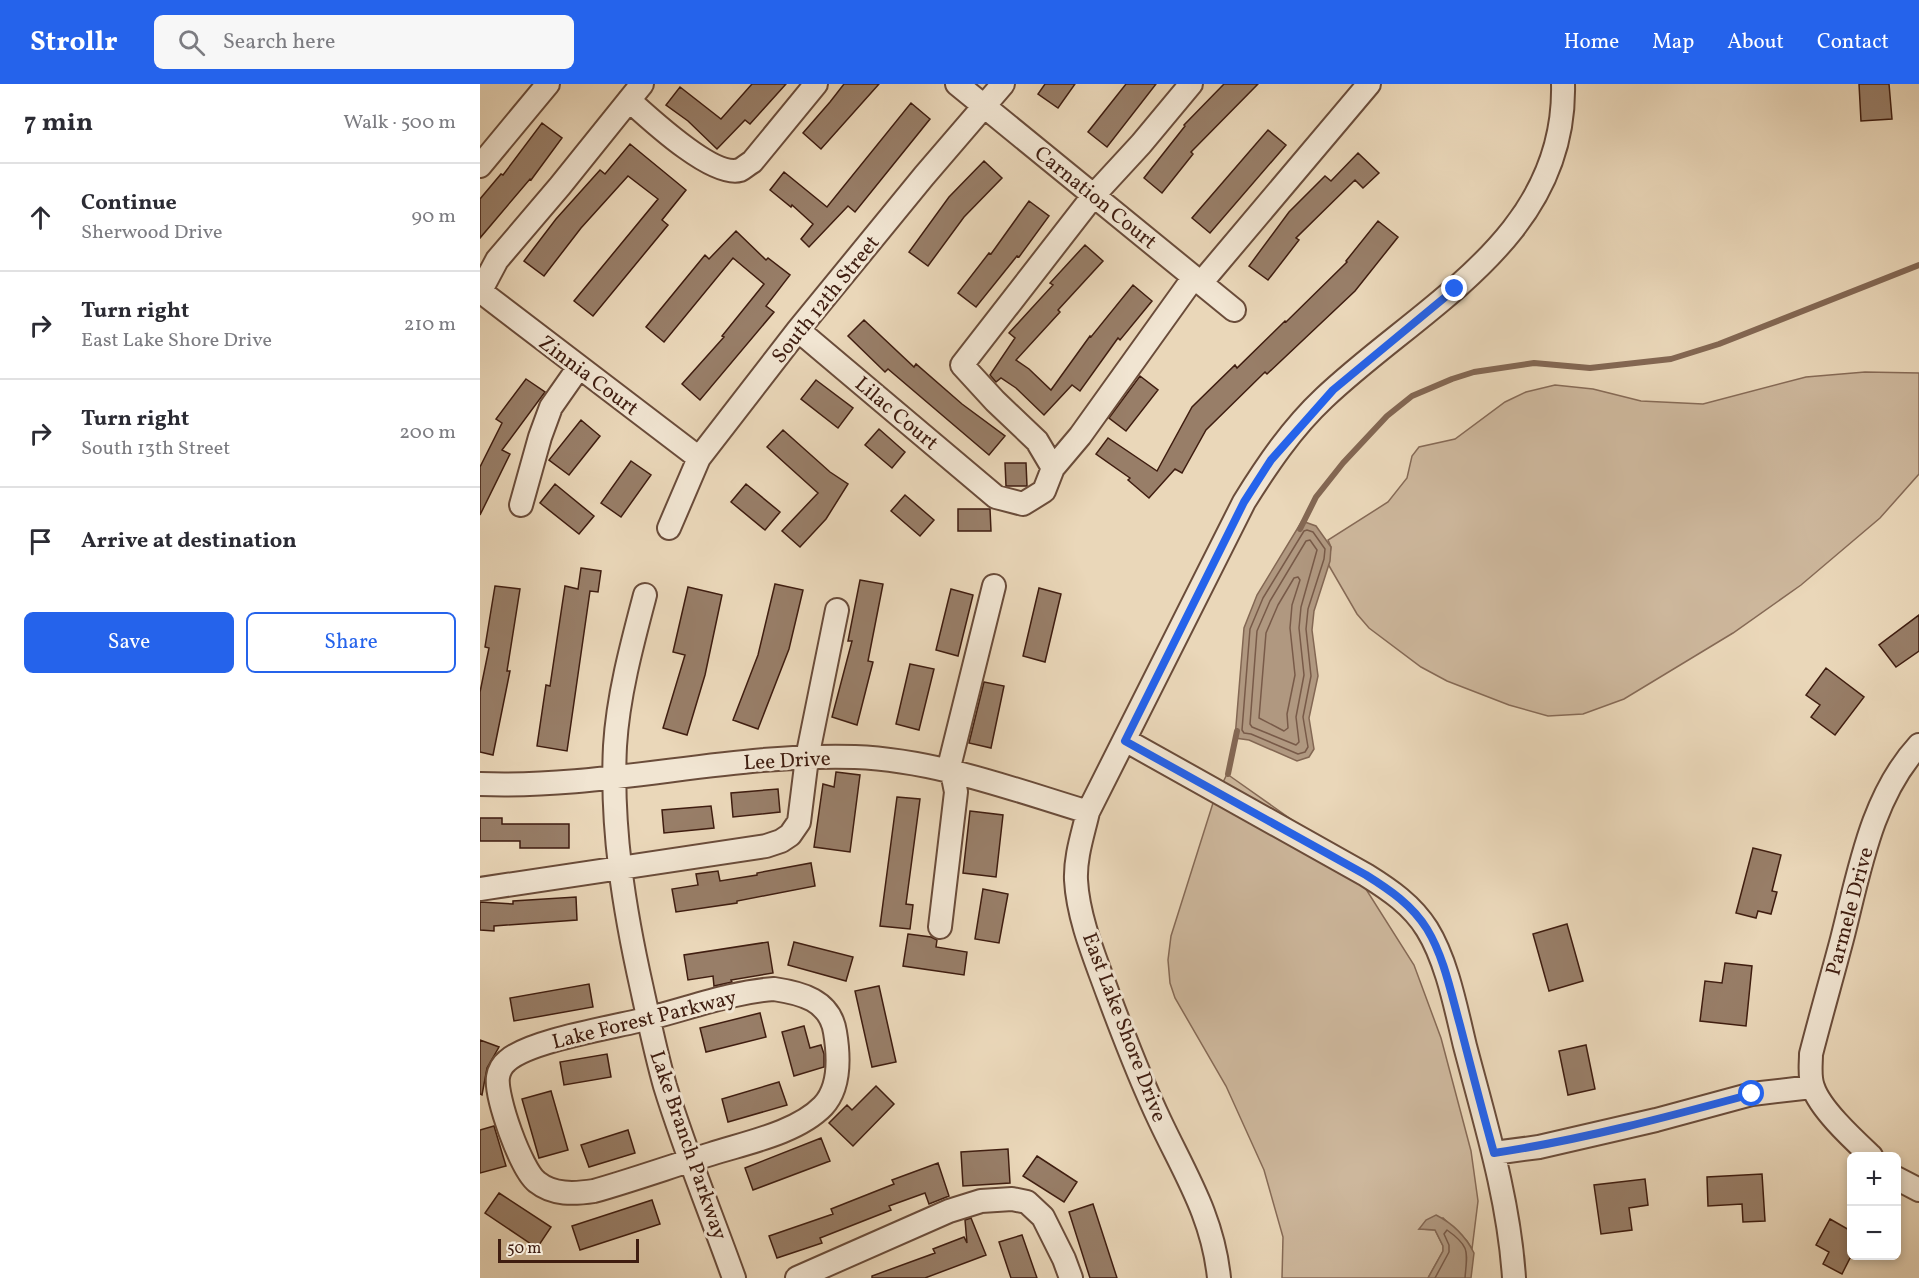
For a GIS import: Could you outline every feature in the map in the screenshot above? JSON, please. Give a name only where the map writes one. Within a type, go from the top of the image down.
[{"type":"street","points":[[480,166],[548,84]]},
{"type":"street","points":[[480,292],[497,260],[635,92],[675,140],[705,160],[732,171],[742,170],[752,162],[816,84]]},
{"type":"street","name":"Carnation Court","points":[[957,84],[1234,310]]},
{"type":"street","name":"South 12th Street","points":[[669,528],[699,458],[798,330],[1003,84]]},
{"type":"street","points":[[1191,84],[1141,144],[1094,195],[963,365],[995,401],[1037,441],[1053,468],[1080,436],[1197,280],[1369,84]]},
{"type":"street","name":"East Lake Shore Drive","points":[[1219,1278],[1207,1219],[1129,1050],[1096,963],[1085,925],[1076,880],[1077,859],[1088,812],[1244,502],[1271,460],[1327,395],[1455,289],[1491,256],[1514,230],[1529,208],[1550,165],[1559,131],[1563,84]]},
{"type":"street","name":"Zinnia Court","points":[[480,292],[699,458]]},
{"type":"street","name":"Lilac Court","points":[[798,330],[996,497],[1023,504],[1044,491],[1053,468]]},
{"type":"street","points":[[521,506],[540,437],[551,407],[579,367]]},
{"type":"street","points":[[940,927],[956,792],[953,777],[948,771],[994,586]]},
{"type":"street","points":[[620,869],[615,745],[624,682],[645,595]]},
{"type":"street","points":[[480,889],[766,846],[781,841],[795,829],[799,822],[807,758],[837,610]]},
{"type":"street","points":[[1125,741],[1394,892],[1426,927],[1435,943],[1451,992],[1494,1153],[1505,1205],[1514,1278]]},
{"type":"street","name":"Parmele Drive","points":[[1812,1087],[1811,1054],[1863,856],[1879,810],[1898,774],[1919,745]]},
{"type":"street","name":"Lee Drive","points":[[480,784],[563,783],[705,766],[807,758],[856,757],[899,761],[948,771],[1088,812]]},
{"type":"street","name":"Lake Branch Parkway","points":[[620,869],[628,927],[665,1085],[734,1278]]},
{"type":"street","name":"Lake Forest Parkway","points":[[774,989],[795,992],[816,1001],[828,1014],[835,1030],[838,1071],[834,1088],[824,1106],[802,1122],[780,1132],[690,1160],[594,1191],[570,1193],[546,1188],[535,1181],[522,1160],[511,1132],[499,1093],[500,1070],[505,1062],[515,1055],[558,1040],[733,996],[774,989]]},
{"type":"street","points":[[1494,1153],[1539,1147],[1656,1120],[1752,1094],[1812,1087],[1822,1103],[1867,1152]]},
{"type":"street","points":[[1901,1181],[1919,1190]]},
{"type":"street","points":[[797,1278],[949,1210],[981,1201],[1012,1199],[1027,1202],[1043,1217],[1071,1278]]},
{"type":"shaded area","points":[[1865,372],[1919,373],[1919,474],[1880,518],[1801,585],[1733,633],[1624,699],[1583,714],[1548,716],[1509,705],[1447,681],[1421,667],[1369,628],[1357,614],[1328,564],[1331,547],[1328,540],[1388,502],[1407,478],[1412,456],[1419,447],[1455,439],[1505,402],[1526,392],[1555,385],[1593,389],[1641,401],[1703,404],[1806,377]]},
{"type":"shaded area","points":[[1227,774],[1312,834],[1364,886],[1414,965],[1441,1038],[1471,1151],[1478,1201],[1472,1249],[1467,1241],[1443,1218],[1420,1229],[1435,1230],[1443,1246],[1443,1251],[1428,1278],[1282,1278],[1283,1237],[1264,1170],[1226,1086],[1175,998],[1170,983],[1168,960],[1171,936],[1213,803]]},
{"type":"water","points":[[1302,521],[1316,526],[1331,547],[1330,561],[1314,611],[1312,630],[1318,676],[1309,718],[1314,749],[1309,757],[1297,761],[1249,740],[1235,738],[1244,628],[1257,595]]},
{"type":"water","points":[[1436,1215],[1453,1226],[1471,1247],[1474,1253],[1471,1278],[1428,1278],[1443,1251],[1443,1246],[1435,1230],[1419,1229],[1426,1220]]},
{"type":"building","points":[[752,84],[786,84],[750,124],[745,120],[717,149],[688,121],[666,105],[680,87],[721,119]]},
{"type":"building","points":[[844,84],[879,84],[821,149],[803,133]]},
{"type":"building","points":[[1045,84],[1075,84],[1058,108],[1038,94]]},
{"type":"building","points":[[1126,84],[1156,84],[1107,147],[1088,132]]},
{"type":"building","points":[[1224,84],[1258,84],[1191,152],[1193,154],[1162,193],[1144,178],[1184,125]]},
{"type":"building","points":[[1859,84],[1889,84],[1892,119],[1861,121]]},
{"type":"building","points":[[911,103],[930,119],[855,212],[848,206],[809,247],[801,239],[813,224],[792,205],[791,207],[770,190],[784,172],[827,207]]},
{"type":"building","points":[[542,123],[562,138],[531,180],[480,238],[480,199],[501,174],[503,175]]},
{"type":"building","points":[[1268,130],[1286,145],[1210,233],[1192,218]]},
{"type":"building","points":[[630,144],[686,190],[662,220],[668,225],[593,316],[574,301],[658,199],[628,176],[581,228],[544,276],[524,261],[556,219],[600,170],[605,174]]},
{"type":"building","points":[[1358,153],[1379,173],[1363,188],[1355,180],[1296,238],[1299,240],[1268,280],[1249,266],[1289,212],[1325,176],[1331,181]]},
{"type":"building","points":[[984,161],[1002,178],[964,217],[928,266],[909,252],[949,197]]},
{"type":"building","points":[[1029,201],[1049,216],[1019,257],[1017,256],[976,307],[958,293],[989,253],[991,254]]},
{"type":"building","points":[[1378,221],[1398,237],[1355,291],[1267,374],[1265,372],[1206,430],[1182,473],[1175,469],[1149,498],[1128,480],[1130,478],[1096,454],[1108,438],[1157,471],[1192,407],[1235,365],[1237,368],[1347,262]]},
{"type":"building","points":[[736,231],[766,260],[768,258],[790,275],[766,306],[774,312],[700,400],[682,384],[724,337],[722,336],[764,284],[733,258],[664,342],[646,327],[705,255],[709,259]]},
{"type":"building","points":[[1085,245],[1103,261],[1016,360],[1051,390],[1090,336],[1133,285],[1152,301],[1120,340],[1118,338],[1080,391],[1072,385],[1044,415],[1016,388],[1001,378],[996,382],[990,375],[1015,338],[1009,333],[1053,285],[1050,283]]},
{"type":"building","points":[[864,320],[914,367],[916,364],[962,404],[1005,436],[989,455],[888,369],[885,372],[848,336]]},
{"type":"building","points":[[1140,376],[1158,390],[1126,431],[1109,418]]},
{"type":"building","points":[[526,379],[545,392],[502,450],[510,454],[480,515],[480,467],[502,423],[496,419]]},
{"type":"building","points":[[816,380],[853,408],[838,428],[801,399]]},
{"type":"building","points":[[581,420],[600,436],[569,475],[549,460]]},
{"type":"building","points":[[879,429],[905,452],[892,468],[865,445]]},
{"type":"building","points":[[783,430],[830,472],[848,484],[826,519],[800,547],[782,531],[818,493],[767,447]]},
{"type":"building","points":[[631,461],[651,475],[621,517],[601,503]]},
{"type":"building","points":[[1005,463],[1026,463],[1027,486],[1006,486]]},
{"type":"building","points":[[555,484],[594,516],[579,534],[540,503]]},
{"type":"building","points":[[746,484],[780,512],[765,530],[731,502]]},
{"type":"building","points":[[905,495],[934,520],[920,536],[891,511]]},
{"type":"building","points":[[958,509],[990,509],[991,531],[958,531]]},
{"type":"building","points":[[581,568],[601,571],[598,592],[590,591],[567,751],[537,746],[546,685],[550,686],[565,586],[578,589]]},
{"type":"building","points":[[860,580],[883,584],[868,661],[873,662],[857,725],[832,717],[852,641],[848,641]]},
{"type":"building","points":[[775,584],[803,590],[789,649],[758,729],[733,720],[758,655]]},
{"type":"building","points":[[495,586],[520,589],[507,671],[510,671],[493,755],[480,752],[480,692],[489,648],[485,647]]},
{"type":"building","points":[[688,587],[722,595],[705,675],[687,735],[663,728],[685,655],[673,652]]},
{"type":"building","points":[[1039,588],[1061,594],[1045,662],[1023,656]]},
{"type":"building","points":[[951,589],[973,595],[958,656],[936,650]]},
{"type":"building","points":[[1919,615],[1919,651],[1896,667],[1879,645]]},
{"type":"building","points":[[910,664],[934,669],[919,730],[896,724]]},
{"type":"building","points":[[1826,668],[1864,697],[1835,735],[1811,717],[1820,705],[1806,695]]},
{"type":"building","points":[[984,682],[1004,686],[991,748],[969,743]]},
{"type":"building","points":[[836,772],[860,775],[850,852],[814,847],[823,784],[834,787]]},
{"type":"building","points":[[778,789],[780,812],[733,817],[731,793]]},
{"type":"building","points":[[897,797],[920,799],[906,904],[913,905],[910,929],[880,926]]},
{"type":"building","points":[[711,806],[714,828],[664,833],[662,810]]},
{"type":"building","points":[[970,811],[1003,815],[996,877],[963,873]]},
{"type":"building","points":[[480,818],[502,818],[502,824],[569,824],[569,848],[520,848],[520,841],[480,841]]},
{"type":"building","points":[[1753,848],[1781,855],[1772,891],[1777,892],[1771,914],[1758,911],[1756,918],[1736,913]]},
{"type":"building","points":[[811,863],[815,886],[737,901],[737,903],[676,912],[672,889],[698,885],[696,874],[718,871],[720,881]]},
{"type":"building","points":[[983,889],[1008,894],[999,943],[975,939]]},
{"type":"building","points":[[576,897],[577,920],[494,926],[494,931],[480,930],[480,902],[513,904],[513,901]]},
{"type":"building","points":[[1567,924],[1583,981],[1549,991],[1533,934]]},
{"type":"building","points":[[908,934],[931,937],[937,940],[936,947],[967,952],[964,975],[903,966]]},
{"type":"building","points":[[768,942],[773,973],[731,980],[732,982],[714,986],[713,976],[688,980],[684,955]]},
{"type":"building","points":[[794,942],[853,957],[846,981],[788,965]]},
{"type":"building","points":[[1725,963],[1752,966],[1746,1026],[1700,1021],[1705,981],[1722,983]]},
{"type":"building","points":[[589,984],[593,1007],[514,1021],[510,998]]},
{"type":"building","points":[[879,986],[896,1062],[872,1067],[855,991]]},
{"type":"building","points":[[760,1013],[766,1037],[706,1052],[700,1028]]},
{"type":"building","points":[[804,1026],[810,1048],[821,1045],[824,1067],[794,1076],[782,1032]]},
{"type":"building","points":[[480,1040],[499,1047],[487,1068],[482,1095],[480,1094]]},
{"type":"building","points":[[1586,1045],[1595,1089],[1568,1095],[1559,1051]]},
{"type":"building","points":[[607,1054],[611,1077],[564,1085],[560,1062]]},
{"type":"building","points":[[779,1082],[787,1105],[728,1122],[722,1099]]},
{"type":"building","points":[[876,1086],[894,1104],[853,1146],[829,1123],[847,1105],[852,1110]]},
{"type":"building","points":[[551,1091],[568,1150],[539,1158],[522,1099]]},
{"type":"building","points":[[494,1126],[506,1166],[480,1173],[480,1130]]},
{"type":"building","points":[[628,1130],[635,1153],[589,1167],[581,1145]]},
{"type":"building","points":[[821,1138],[830,1161],[753,1190],[745,1168]]},
{"type":"building","points":[[1008,1149],[1010,1183],[963,1186],[961,1152]]},
{"type":"building","points":[[1037,1156],[1077,1182],[1064,1202],[1023,1176]]},
{"type":"building","points":[[938,1163],[949,1196],[929,1204],[925,1193],[889,1206],[891,1210],[820,1238],[822,1243],[777,1258],[769,1236],[833,1214],[831,1209],[894,1184],[892,1180]]},
{"type":"building","points":[[1762,1174],[1765,1221],[1743,1222],[1742,1204],[1708,1206],[1707,1177]]},
{"type":"building","points":[[1645,1179],[1648,1205],[1629,1208],[1632,1230],[1601,1234],[1594,1185]]},
{"type":"building","points":[[499,1193],[551,1227],[537,1248],[485,1213]]},
{"type":"building","points":[[652,1200],[660,1224],[580,1250],[572,1226]]},
{"type":"building","points":[[1093,1204],[1117,1278],[1090,1278],[1069,1212]]},
{"type":"building","points":[[971,1218],[986,1255],[925,1278],[872,1278],[872,1276],[935,1253],[933,1249],[964,1237],[967,1243],[965,1220]]},
{"type":"building","points":[[1830,1219],[1847,1229],[1847,1260],[1849,1260],[1842,1274],[1823,1264],[1829,1252],[1816,1245]]},
{"type":"building","points":[[1022,1235],[1037,1278],[1011,1278],[999,1242]]},
{"type":"waterway","points":[[1300,529],[1316,497],[1343,463],[1387,416],[1412,396],[1474,372],[1534,363],[1590,368],[1671,359],[1719,344],[1919,265]]},
{"type":"waterway","points":[[1228,774],[1237,731]]},
{"type":"route","points":[[1455,289],[1322,400],[1271,460],[1244,502],[1125,741],[1366,875],[1394,892],[1411,909],[1426,927],[1435,943],[1451,992],[1494,1153],[1539,1147],[1656,1120],[1752,1094]]}]
